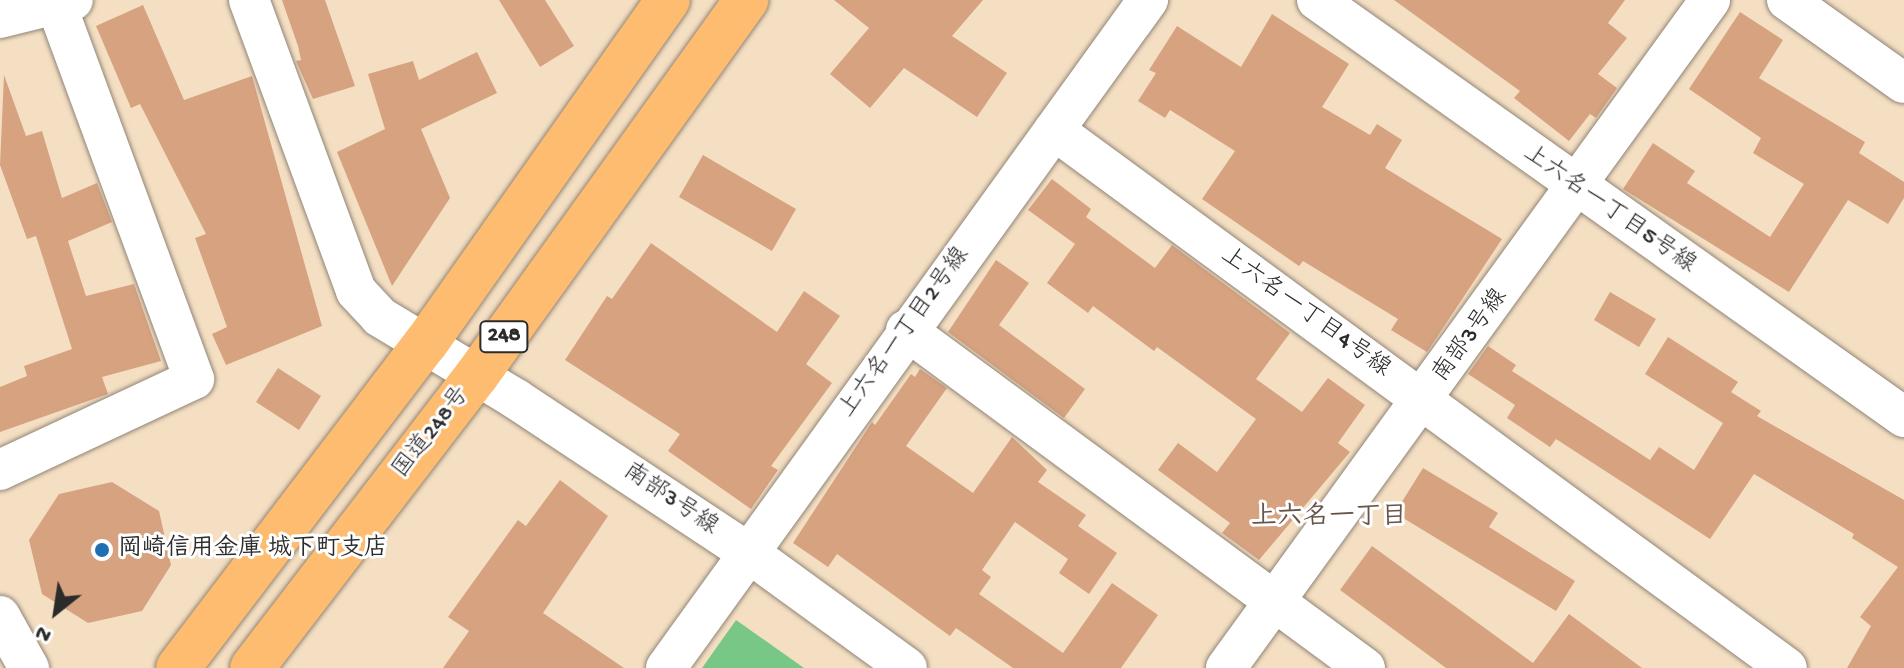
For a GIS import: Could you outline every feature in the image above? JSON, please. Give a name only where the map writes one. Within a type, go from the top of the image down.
[{"type":"highway","name":"248","points":[[178,668],[426,343],[668,0]]},
{"type":"highway","name":"国道248号","points":[[252,668],[477,375],[746,0]]},
{"type":"street","name":"南部3号線","points":[[249,0],[356,291],[380,317],[477,375],[749,553],[907,668]]},
{"type":"street","name":"上六名一丁目2号線","points":[[666,668],[906,330],[1148,0]]},
{"type":"street","name":"上六名一丁目5号線","points":[[1317,0],[1577,188],[1904,417]]},
{"type":"street","name":"南部3号線","points":[[1226,668],[1424,401],[1710,0]]},
{"type":"street","points":[[1787,0],[1904,83]]},
{"type":"street","points":[[0,18],[65,3],[194,379],[0,470]]},
{"type":"street","name":"上六名一丁目4号線","points":[[1054,130],[1787,668]]},
{"type":"street","points":[[906,330],[1365,668]]},
{"type":"street","points":[[0,616],[29,668]]},
{"type":"green space","points":[[736,620],[804,668],[702,668]]},
{"type":"building","points":[[282,0],[325,0],[355,86],[313,99],[296,61],[301,60],[298,46]]},
{"type":"building","points":[[499,0],[545,0],[574,46],[540,67]]},
{"type":"building","points":[[834,0],[983,0],[952,36],[1007,73],[977,117],[904,68],[870,108],[830,74],[869,28]]},
{"type":"building","points":[[1394,0],[1625,0],[1608,23],[1627,38],[1598,74],[1617,88],[1596,118],[1590,114],[1569,141],[1514,98],[1520,91]]},
{"type":"building","points":[[143,5],[184,100],[252,76],[322,326],[226,365],[212,334],[227,327],[195,238],[206,234],[140,104],[131,108],[96,26]]},
{"type":"building","points":[[1740,12],[1783,40],[1759,78],[1865,142],[1859,153],[1904,182],[1904,198],[1888,224],[1848,200],[1789,292],[1623,189],[1653,143],[1695,171],[1687,183],[1770,237],[1804,184],[1753,153],[1761,138],[1689,89]]},
{"type":"building","points":[[1272,14],[1349,64],[1322,107],[1370,135],[1377,124],[1402,140],[1385,168],[1502,239],[1427,352],[1391,330],[1398,319],[1303,261],[1299,266],[1202,199],[1235,151],[1170,110],[1165,118],[1138,101],[1156,73],[1149,70],[1177,26],[1241,67]]},
{"type":"building","points":[[477,52],[497,93],[421,129],[450,198],[392,286],[337,152],[385,129],[368,74],[413,61],[419,80]]},
{"type":"building","points":[[4,75],[26,136],[42,131],[62,198],[97,183],[112,222],[68,241],[86,296],[134,284],[161,361],[102,377],[108,394],[0,432],[0,387],[27,376],[24,366],[72,349],[36,236],[27,239],[0,165]]},
{"type":"building","points":[[703,155],[796,209],[772,251],[679,197]]},
{"type":"building","points":[[1052,179],[1091,209],[1086,217],[1155,268],[1172,245],[1290,333],[1256,379],[1302,412],[1328,378],[1365,405],[1338,443],[1350,452],[1259,560],[1222,533],[1230,523],[1158,470],[1178,443],[1217,472],[1256,419],[1157,347],[1154,351],[1093,306],[1088,313],[1047,283],[1075,244],[1028,210]]},
{"type":"building","points":[[651,243],[777,332],[804,291],[840,316],[806,364],[832,383],[771,466],[778,470],[751,509],[668,451],[680,434],[565,360],[607,296],[612,299]]},
{"type":"building","points":[[996,260],[1029,283],[999,325],[1085,389],[1064,418],[948,332]]},
{"type":"building","points":[[1610,292],[1656,319],[1639,347],[1594,320]]},
{"type":"building","points":[[1668,337],[1738,382],[1731,392],[1761,411],[1757,416],[1904,500],[1904,668],[1847,668],[1871,626],[1860,617],[1898,567],[1852,538],[1854,534],[1754,474],[1710,539],[1556,439],[1550,447],[1507,418],[1515,405],[1468,374],[1488,346],[1516,365],[1512,371],[1650,460],[1659,447],[1694,470],[1723,423],[1645,374]]},
{"type":"building","points":[[278,368],[321,396],[299,430],[256,402]]},
{"type":"building","points":[[920,369],[947,388],[906,446],[973,493],[1012,437],[1047,470],[1038,482],[1086,515],[1078,526],[1117,553],[1089,594],[1059,573],[1068,559],[1015,522],[982,570],[991,577],[979,594],[1063,653],[1112,583],[1158,615],[1121,668],[1013,668],[956,628],[950,636],[837,554],[828,567],[793,543],[872,422],[875,425],[911,374],[915,377]]},
{"type":"building","points":[[1423,468],[1498,513],[1489,527],[1575,581],[1556,611],[1395,513]]},
{"type":"building","points":[[560,480],[608,516],[543,613],[624,668],[443,668],[469,631],[448,617],[518,520],[526,526]]},
{"type":"building","points":[[112,482],[159,511],[171,565],[142,611],[88,623],[42,594],[29,540],[59,494]]},
{"type":"building","points":[[1372,546],[1533,663],[1569,614],[1642,668],[1446,668],[1340,590]]},
{"type":"place","name":"岡崎信用金庫 城下町支店","points":[[102,550]]},
{"type":"district","name":"上六名一丁目","points":[[1329,519]]}]
